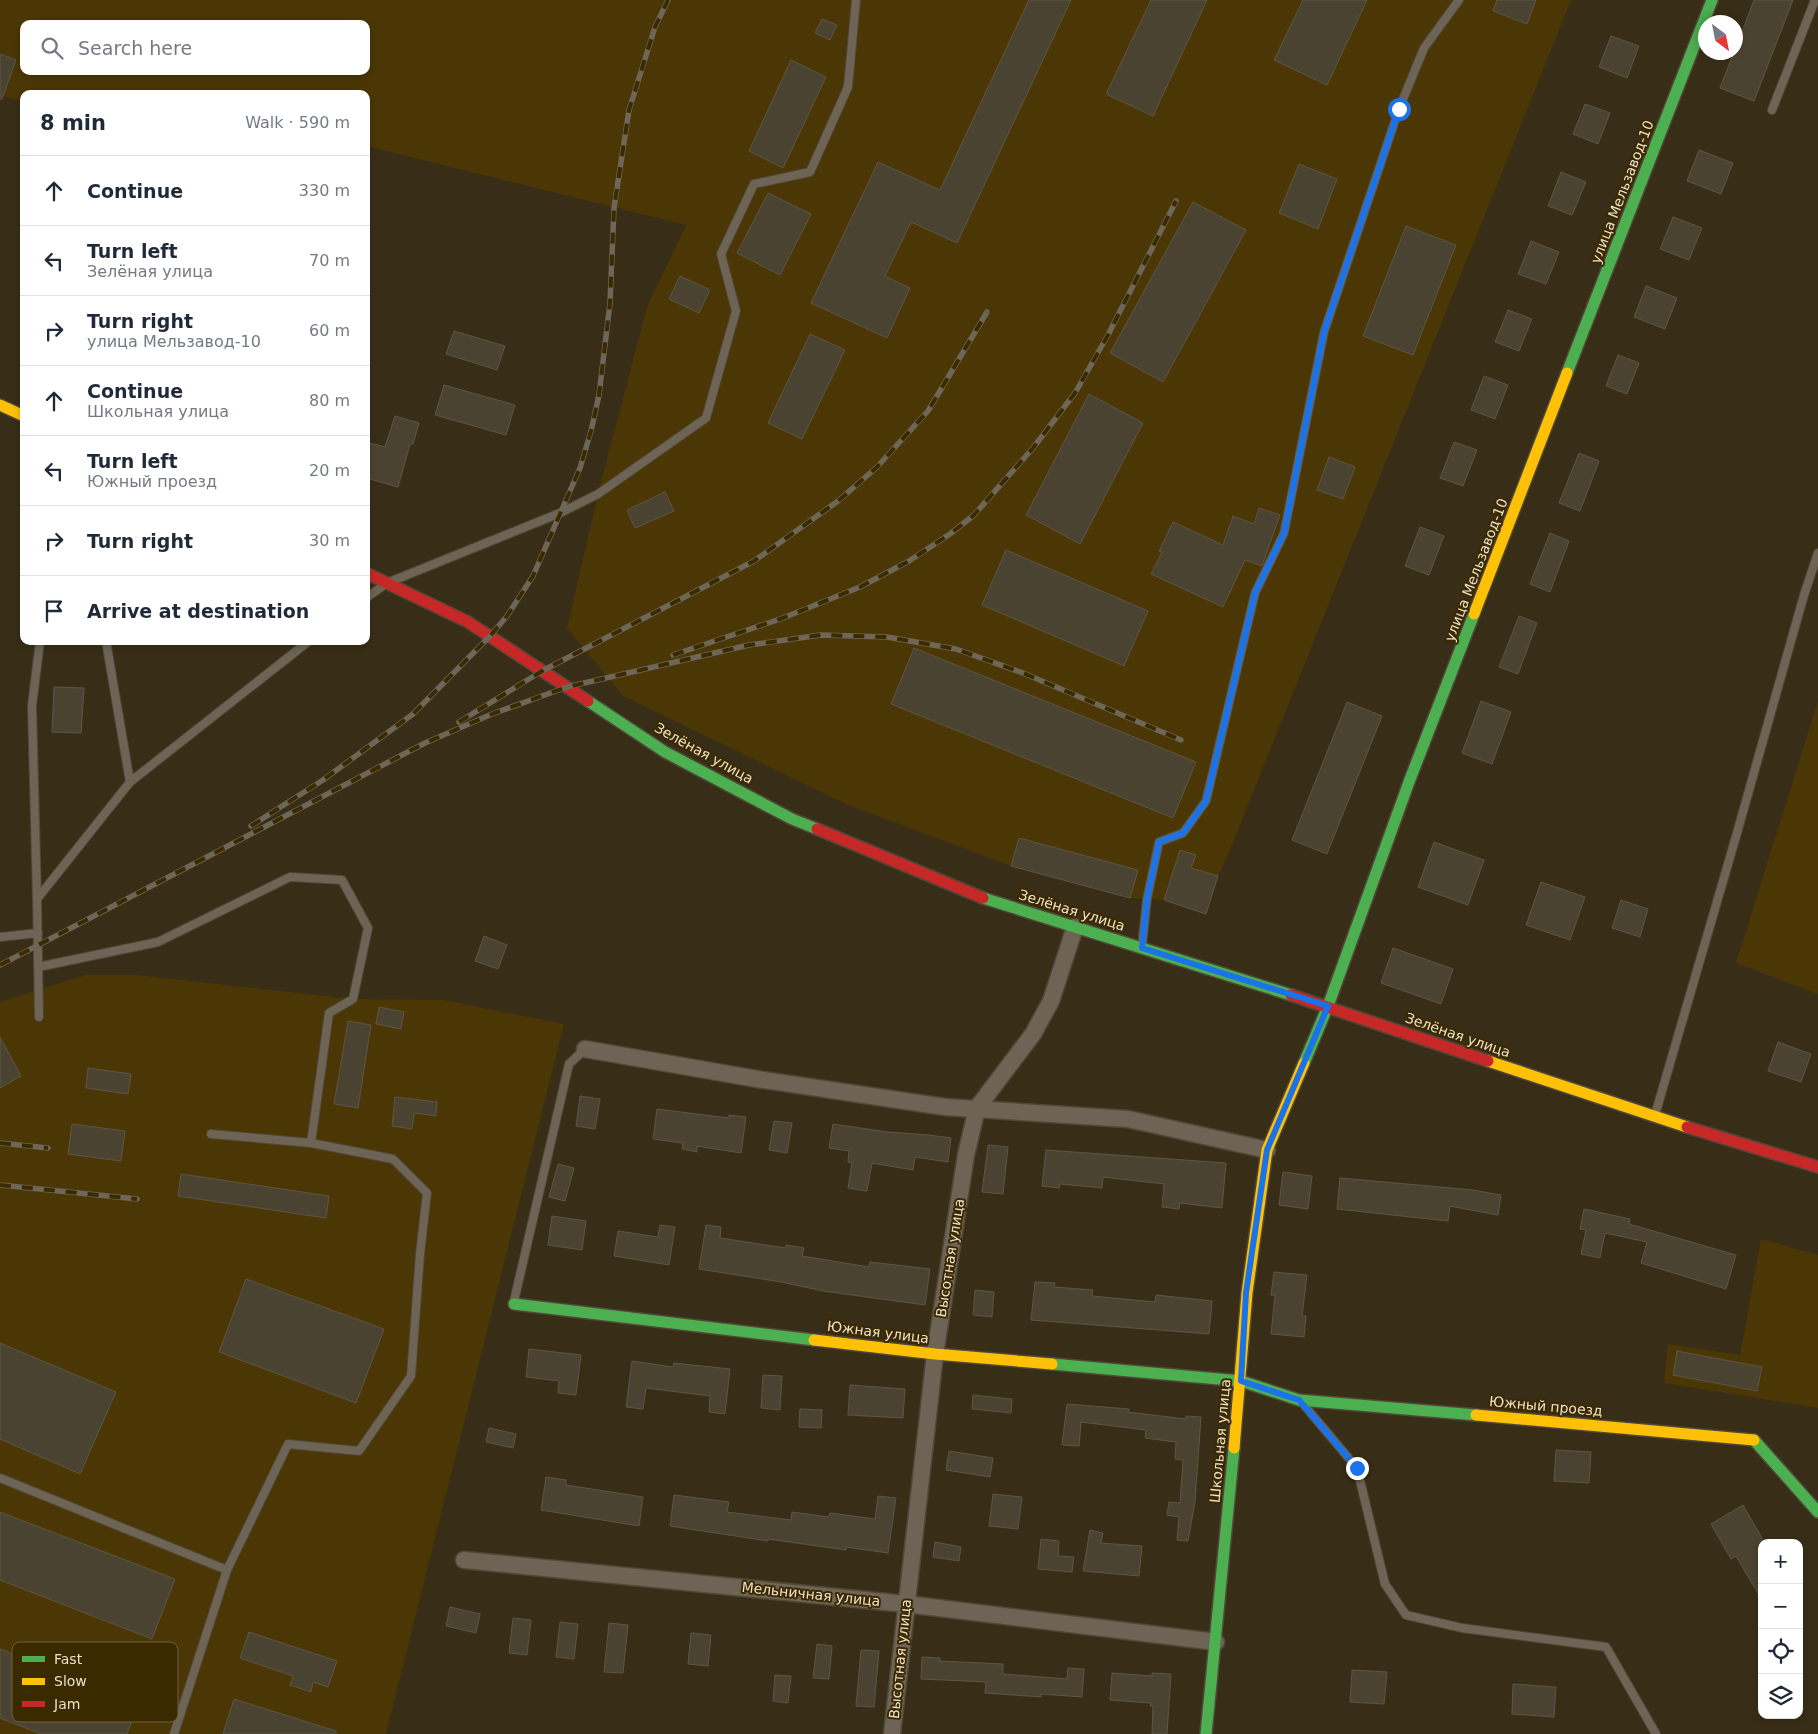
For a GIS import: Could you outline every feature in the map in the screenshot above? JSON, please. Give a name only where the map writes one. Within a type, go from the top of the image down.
[{"type":"street","name":"улица Мельзавод-10","points":[[1267,1150],[1328,1006],[1409,782],[1712,0]]},
{"type":"street","points":[[0,405],[20,414]]},
{"type":"street","name":"Зелёная улица","points":[[370,575],[468,622],[665,752],[792,819],[991,901],[1328,1006],[1654,1117],[1818,1167]]},
{"type":"street","name":"Высотная улица","points":[[892,1734],[935,1354],[966,1155],[978,1108],[1033,1034],[1051,1001],[1075,927]]},
{"type":"street","points":[[585,1050],[777,1082],[945,1106],[1128,1119],[1267,1150]]},
{"type":"street","name":"Школьная улица","points":[[1206,1734],[1241,1381],[1246,1293],[1267,1150]]},
{"type":"street","name":"Южная улица","points":[[514,1304],[935,1354],[1241,1381]]},
{"type":"street","name":"Южный проезд","points":[[1241,1381],[1299,1400],[1754,1439],[1818,1512]]},
{"type":"street","name":"Мельничная улица","points":[[464,1560],[906,1604],[1216,1642]]},
{"type":"lane","points":[[370,595],[387,583],[560,513],[598,494],[706,418],[736,311],[721,254],[754,184],[810,172],[848,87],[856,0]]},
{"type":"lane","points":[[1142,948],[1147,899],[1159,842],[1183,833],[1206,801],[1255,593],[1284,533],[1324,332],[1399,109],[1424,48],[1459,0]]},
{"type":"lane","points":[[1772,110],[1815,0]]},
{"type":"lane","points":[[1654,1117],[1804,595],[1818,553]]},
{"type":"lane","points":[[39,1017],[32,706],[40,645]]},
{"type":"lane","points":[[107,645],[130,782]]},
{"type":"lane","points":[[37,899],[130,782],[304,645]]},
{"type":"lane","points":[[38,967],[158,942],[290,877],[342,880],[368,928],[353,999],[329,1013],[311,1143]]},
{"type":"lane","points":[[0,936],[38,933]]},
{"type":"lane","points":[[514,1304],[569,1064],[585,1050]]},
{"type":"lane","points":[[178,1722],[227,1570],[288,1444],[359,1450],[412,1376],[420,1254],[427,1193],[393,1159],[311,1143],[211,1134]]},
{"type":"lane","points":[[1299,1400],[1357,1468],[1385,1584],[1406,1615],[1462,1628],[1606,1647],[1656,1734]]},
{"type":"lane","points":[[0,1478],[227,1570]]},
{"type":"lane","points":[[174,1734],[178,1722]]},
{"type":"shaded area","points":[[0,0],[1571,0],[1218,876],[1206,914],[1164,900],[1130,898],[1011,866],[848,805],[623,696],[567,628],[598,494],[647,307],[686,225],[370,147],[370,90],[20,90],[20,101],[0,95]]},
{"type":"shaded area","points":[[1818,701],[1818,994],[1736,963]]},
{"type":"shaded area","points":[[86,975],[137,975],[353,999],[444,1000],[564,1024],[386,1734],[0,1734],[0,1002]]},
{"type":"shaded area","points":[[1761,1239],[1818,1255],[1818,1408],[1664,1383],[1668,1344],[1740,1355]]},
{"type":"building","points":[[1029,0],[1071,0],[957,243],[911,222],[885,276],[910,288],[887,338],[811,303],[878,162],[940,190]]},
{"type":"building","points":[[1151,0],[1207,0],[1153,116],[1106,94]]},
{"type":"building","points":[[1303,0],[1367,0],[1327,85],[1274,60]]},
{"type":"building","points":[[1497,0],[1536,0],[1527,24],[1493,11]]},
{"type":"building","points":[[1754,0],[1793,0],[1754,101],[1720,88],[1731,60],[1743,60],[1743,29]]},
{"type":"building","points":[[822,19],[837,25],[830,40],[815,33]]},
{"type":"building","points":[[1611,36],[1639,46],[1627,78],[1599,67]]},
{"type":"building","points":[[0,54],[16,60],[2,99],[0,99]]},
{"type":"building","points":[[791,60],[826,77],[783,168],[749,151]]},
{"type":"building","points":[[1585,104],[1610,113],[1598,144],[1573,134]]},
{"type":"building","points":[[1699,150],[1733,163],[1721,194],[1687,181]]},
{"type":"building","points":[[1299,164],[1337,179],[1318,229],[1279,213]]},
{"type":"building","points":[[1561,172],[1586,182],[1572,215],[1548,206]]},
{"type":"building","points":[[768,193],[811,214],[780,275],[737,253]]},
{"type":"building","points":[[1193,202],[1246,230],[1163,382],[1110,353]]},
{"type":"building","points":[[1673,217],[1702,228],[1689,260],[1660,249]]},
{"type":"building","points":[[1406,226],[1456,245],[1413,355],[1363,336]]},
{"type":"building","points":[[1531,241],[1559,252],[1546,284],[1518,274]]},
{"type":"building","points":[[680,276],[710,290],[699,313],[669,299]]},
{"type":"building","points":[[1646,286],[1677,298],[1665,329],[1634,317]]},
{"type":"building","points":[[1508,310],[1532,319],[1519,351],[1495,342]]},
{"type":"building","points":[[454,331],[505,346],[497,370],[446,354]]},
{"type":"building","points":[[810,334],[845,350],[802,439],[768,423]]},
{"type":"building","points":[[1618,355],[1639,363],[1627,394],[1606,386]]},
{"type":"building","points":[[1484,376],[1508,385],[1495,419],[1471,410]]},
{"type":"building","points":[[444,385],[515,405],[506,435],[435,415]]},
{"type":"building","points":[[1089,394],[1143,423],[1080,544],[1026,515]]},
{"type":"building","points":[[395,416],[419,423],[413,444],[410,444],[398,487],[370,479],[370,443],[385,447]]},
{"type":"building","points":[[1454,442],[1477,450],[1463,486],[1440,478]]},
{"type":"building","points":[[1579,453],[1599,461],[1580,511],[1559,503]]},
{"type":"building","points":[[1329,457],[1355,467],[1343,499],[1317,490]]},
{"type":"building","points":[[665,492],[674,511],[635,528],[627,510]]},
{"type":"building","points":[[1259,508],[1280,515],[1262,566],[1245,560],[1223,607],[1151,574],[1162,552],[1159,551],[1173,522],[1223,545],[1233,516],[1254,524]]},
{"type":"building","points":[[1420,527],[1444,536],[1429,575],[1405,566]]},
{"type":"building","points":[[1550,533],[1569,541],[1550,592],[1530,584]]},
{"type":"building","points":[[1006,550],[1148,611],[1124,666],[982,605]]},
{"type":"building","points":[[1519,616],[1537,623],[1518,674],[1499,667]]},
{"type":"building","points":[[914,648],[1196,762],[1173,818],[891,704]]},
{"type":"building","points":[[54,687],[84,688],[81,733],[52,732]]},
{"type":"building","points":[[1481,701],[1511,712],[1492,764],[1462,753]]},
{"type":"building","points":[[1347,702],[1382,716],[1327,854],[1292,840]]},
{"type":"building","points":[[1019,838],[1138,870],[1130,898],[1011,866]]},
{"type":"building","points":[[1434,842],[1484,860],[1468,905],[1418,887]]},
{"type":"building","points":[[1180,850],[1196,855],[1191,868],[1218,876],[1206,914],[1164,900]]},
{"type":"building","points":[[1541,882],[1585,897],[1570,940],[1526,925]]},
{"type":"building","points":[[1621,900],[1648,909],[1640,937],[1612,928]]},
{"type":"building","points":[[484,936],[507,945],[498,969],[475,961]]},
{"type":"building","points":[[1393,948],[1453,969],[1441,1004],[1381,983]]},
{"type":"building","points":[[379,1007],[404,1012],[401,1029],[376,1024]]},
{"type":"building","points":[[348,1021],[371,1025],[358,1108],[334,1104]]},
{"type":"building","points":[[0,1037],[21,1076],[0,1088]]},
{"type":"building","points":[[1778,1042],[1811,1054],[1801,1082],[1768,1071]]},
{"type":"building","points":[[88,1068],[131,1074],[128,1094],[86,1088]]},
{"type":"building","points":[[580,1096],[600,1099],[595,1129],[576,1126]]},
{"type":"building","points":[[395,1097],[437,1102],[436,1116],[414,1113],[412,1129],[392,1126]]},
{"type":"building","points":[[657,1109],[729,1118],[729,1115],[746,1117],[741,1153],[697,1146],[697,1152],[682,1149],[683,1143],[653,1139]]},
{"type":"building","points":[[774,1121],[792,1123],[787,1153],[769,1150]]},
{"type":"building","points":[[72,1124],[125,1131],[121,1161],[68,1154]]},
{"type":"building","points":[[833,1124],[951,1138],[948,1162],[915,1157],[913,1170],[872,1163],[867,1191],[848,1188],[852,1163],[848,1162],[849,1151],[829,1148]]},
{"type":"building","points":[[988,1145],[1008,1147],[1003,1194],[982,1192]]},
{"type":"building","points":[[1046,1150],[1226,1163],[1222,1208],[1180,1203],[1179,1209],[1162,1207],[1164,1184],[1103,1177],[1102,1188],[1060,1184],[1059,1188],[1042,1186]]},
{"type":"building","points":[[558,1164],[574,1168],[565,1201],[549,1197]]},
{"type":"building","points":[[1283,1172],[1312,1176],[1308,1209],[1279,1205]]},
{"type":"building","points":[[181,1174],[329,1196],[326,1218],[178,1196]]},
{"type":"building","points":[[1340,1178],[1473,1190],[1501,1195],[1498,1215],[1450,1206],[1448,1221],[1337,1209]]},
{"type":"building","points":[[1584,1209],[1630,1219],[1629,1224],[1736,1255],[1726,1289],[1641,1263],[1647,1242],[1605,1233],[1600,1258],[1581,1254],[1586,1230],[1580,1229]]},
{"type":"building","points":[[552,1216],[586,1221],[582,1250],[548,1245]]},
{"type":"building","points":[[660,1225],[675,1227],[669,1265],[614,1256],[618,1231],[658,1237]]},
{"type":"building","points":[[706,1225],[721,1227],[720,1238],[786,1248],[786,1245],[804,1248],[802,1256],[869,1267],[870,1262],[930,1269],[925,1305],[823,1291],[781,1282],[699,1269]]},
{"type":"building","points":[[1274,1272],[1307,1275],[1302,1316],[1306,1316],[1304,1337],[1271,1334],[1275,1295],[1271,1295]]},
{"type":"building","points":[[246,1279],[384,1329],[356,1403],[219,1352]]},
{"type":"building","points":[[1035,1282],[1055,1283],[1054,1287],[1093,1290],[1092,1296],[1155,1302],[1156,1295],[1212,1301],[1209,1334],[1031,1320]]},
{"type":"building","points":[[975,1290],[994,1292],[992,1317],[973,1315]]},
{"type":"building","points":[[0,1343],[116,1392],[80,1474],[0,1439]]},
{"type":"building","points":[[529,1349],[581,1355],[576,1395],[558,1393],[559,1381],[526,1377]]},
{"type":"building","points":[[1677,1351],[1762,1367],[1757,1391],[1673,1375]]},
{"type":"building","points":[[632,1361],[673,1367],[674,1363],[730,1369],[725,1414],[709,1412],[710,1396],[646,1388],[643,1409],[626,1407]]},
{"type":"building","points":[[763,1375],[782,1376],[780,1410],[761,1408]]},
{"type":"building","points":[[850,1385],[905,1389],[903,1418],[848,1415]]},
{"type":"building","points":[[973,1395],[1012,1399],[1011,1413],[972,1409]]},
{"type":"building","points":[[1067,1404],[1129,1409],[1128,1412],[1186,1419],[1186,1416],[1201,1417],[1195,1502],[1188,1541],[1177,1540],[1179,1517],[1167,1515],[1169,1502],[1180,1503],[1183,1460],[1175,1459],[1176,1442],[1145,1438],[1146,1430],[1081,1422],[1079,1446],[1062,1445]]},
{"type":"building","points":[[800,1409],[822,1410],[821,1428],[799,1427]]},
{"type":"building","points":[[489,1428],[516,1434],[513,1448],[486,1442]]},
{"type":"building","points":[[1556,1450],[1591,1452],[1589,1483],[1554,1481]]},
{"type":"building","points":[[949,1451],[993,1458],[990,1477],[946,1470]]},
{"type":"building","points":[[546,1477],[566,1480],[566,1485],[643,1497],[639,1526],[541,1510]]},
{"type":"building","points":[[993,1494],[1022,1497],[1018,1529],[989,1526]]},
{"type":"building","points":[[674,1495],[729,1502],[727,1512],[791,1520],[792,1512],[829,1517],[830,1513],[875,1519],[878,1496],[896,1498],[888,1553],[846,1547],[846,1550],[768,1539],[768,1541],[670,1526]]},
{"type":"building","points":[[1743,1505],[1762,1538],[1758,1539],[1758,1593],[1736,1556],[1731,1559],[1711,1524]]},
{"type":"building","points":[[0,1512],[175,1579],[152,1639],[0,1580]]},
{"type":"building","points":[[1090,1530],[1103,1533],[1101,1543],[1142,1546],[1139,1576],[1083,1571]]},
{"type":"building","points":[[1041,1539],[1059,1541],[1058,1556],[1074,1557],[1072,1572],[1038,1569]]},
{"type":"building","points":[[935,1542],[961,1547],[959,1561],[933,1557]]},
{"type":"building","points":[[450,1607],[480,1614],[476,1633],[446,1626]]},
{"type":"building","points":[[513,1618],[531,1620],[527,1655],[509,1653]]},
{"type":"building","points":[[560,1622],[578,1624],[574,1659],[556,1657]]},
{"type":"building","points":[[609,1623],[628,1625],[623,1673],[604,1672]]},
{"type":"building","points":[[249,1632],[337,1661],[328,1687],[313,1682],[311,1692],[290,1685],[293,1676],[240,1658]]},
{"type":"building","points":[[691,1633],[711,1635],[708,1666],[688,1664]]},
{"type":"building","points":[[817,1644],[832,1646],[829,1679],[813,1678]]},
{"type":"building","points":[[0,1649],[12,1654],[12,1722],[132,1722],[127,1734],[41,1734],[0,1718]]},
{"type":"building","points":[[861,1650],[879,1651],[874,1707],[856,1706]]},
{"type":"building","points":[[922,1657],[940,1658],[940,1661],[1003,1664],[1003,1674],[1067,1679],[1068,1668],[1084,1669],[1082,1697],[1041,1694],[1041,1697],[985,1693],[986,1682],[921,1679]]},
{"type":"building","points":[[1352,1670],[1387,1672],[1384,1704],[1350,1702]]},
{"type":"building","points":[[1112,1673],[1152,1676],[1152,1673],[1171,1674],[1167,1734],[1152,1734],[1153,1706],[1150,1706],[1151,1703],[1110,1700]]},
{"type":"building","points":[[775,1675],[791,1676],[788,1703],[773,1701]]},
{"type":"building","points":[[1513,1684],[1556,1687],[1554,1717],[1512,1714]]},
{"type":"building","points":[[234,1699],[336,1731],[336,1734],[223,1734]]},
{"type":"railway","points":[[251,826],[323,780],[413,714],[490,636],[507,616],[533,576],[580,468],[591,431],[599,395],[610,303],[614,208],[629,110],[655,27],[668,0]]},
{"type":"railway","points":[[673,655],[783,618],[860,587],[909,561],[950,534],[974,515],[1033,448],[1075,393],[1108,335],[1176,201]]},
{"type":"railway","points":[[459,722],[542,671],[754,561],[838,501],[877,467],[928,411],[987,312]]},
{"type":"railway","points":[[0,965],[425,743],[492,714],[567,687],[749,645],[821,635],[887,637],[956,649],[1023,673],[1181,740]]},
{"type":"railway","points":[[0,1143],[48,1148]]},
{"type":"railway","points":[[0,1185],[137,1199]]},
{"type":"traffic: fast","points":[[1567,373],[1712,0]]},
{"type":"traffic: fast","points":[[1304,1063],[1328,1006],[1409,782],[1474,614]]},
{"type":"traffic: fast","points":[[588,701],[665,752],[792,819],[817,829]]},
{"type":"traffic: fast","points":[[983,898],[1291,995]]},
{"type":"traffic: fast","points":[[514,1304],[814,1340]]},
{"type":"traffic: fast","points":[[1052,1364],[1241,1381],[1299,1400],[1476,1415]]},
{"type":"traffic: fast","points":[[1754,1440],[1818,1512]]},
{"type":"traffic: fast","points":[[1206,1734],[1234,1448]]},
{"type":"traffic: slow","points":[[1474,614],[1567,373]]},
{"type":"traffic: slow","points":[[0,405],[20,414]]},
{"type":"traffic: slow","points":[[1488,1061],[1687,1127]]},
{"type":"traffic: slow","points":[[1234,1448],[1247,1293],[1267,1150],[1304,1063]]},
{"type":"traffic: slow","points":[[814,1340],[935,1354],[1052,1364]]},
{"type":"traffic: slow","points":[[1476,1415],[1754,1440]]},
{"type":"traffic: jam","points":[[370,575],[468,622],[588,701]]},
{"type":"traffic: jam","points":[[817,829],[983,898]]},
{"type":"traffic: jam","points":[[1291,995],[1488,1061]]},
{"type":"traffic: jam","points":[[1687,1127],[1818,1167]]},
{"type":"route","points":[[1357,1468],[1299,1400],[1241,1381],[1246,1293],[1267,1150],[1328,1006],[1142,948],[1147,899],[1159,842],[1183,833],[1206,801],[1255,593],[1284,533],[1324,332],[1399,109]]}]
